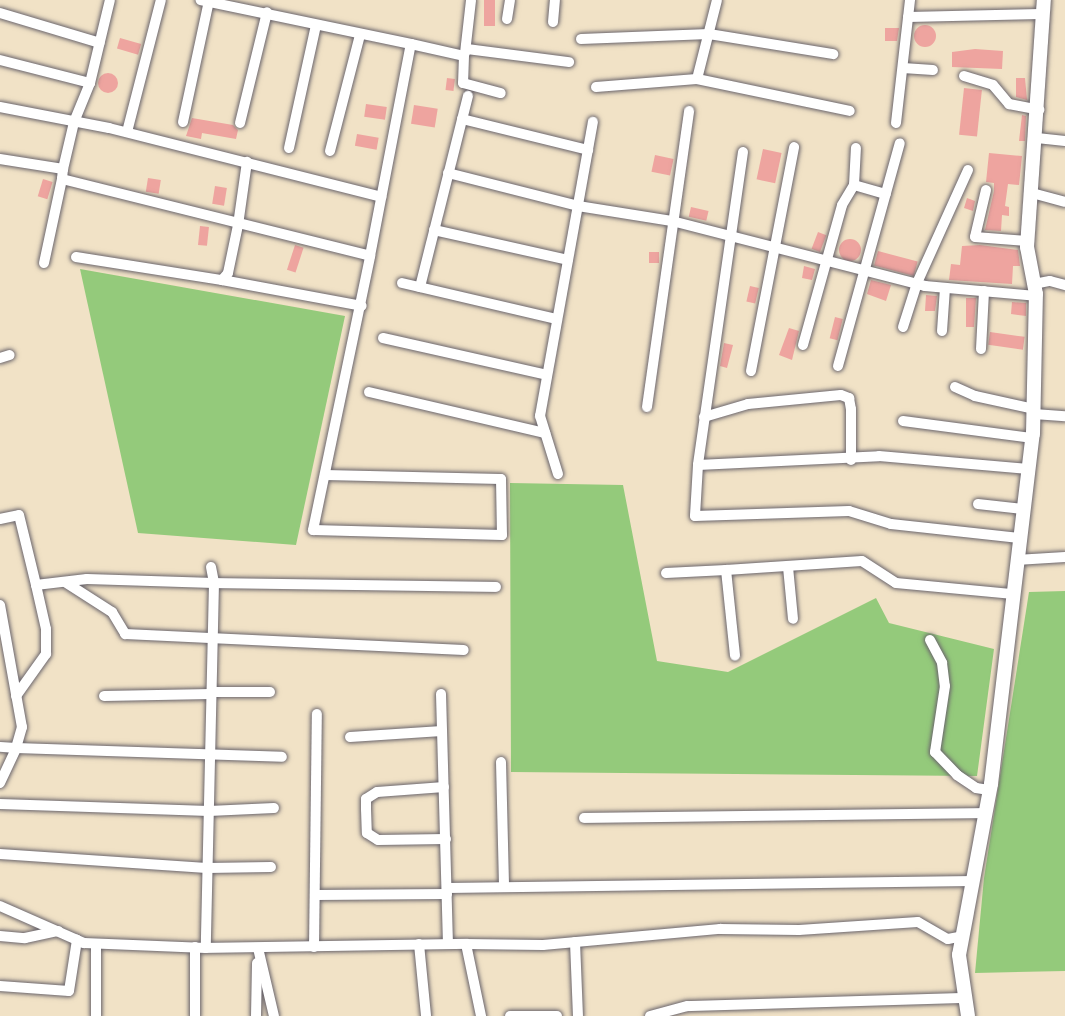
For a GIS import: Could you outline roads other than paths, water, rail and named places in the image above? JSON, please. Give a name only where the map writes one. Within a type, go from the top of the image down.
[{"type":"street","points":[[44,263],[74,122],[90,83],[110,0]]},
{"type":"street","points":[[127,132],[161,0]]},
{"type":"street","points":[[471,0],[463,83],[501,93]]},
{"type":"street","points":[[508,19],[510,0]]},
{"type":"street","points":[[553,22],[555,0]]},
{"type":"street","points":[[697,79],[717,0]]},
{"type":"street","points":[[896,123],[910,0]]},
{"type":"street","points":[[183,122],[205,1],[411,44],[569,62]]},
{"type":"street","points":[[908,17],[1042,7],[1039,110],[1027,241],[1035,290],[1033,438],[986,813],[959,955],[968,1016]]},
{"type":"street","points":[[240,123],[267,12]]},
{"type":"street","points":[[0,13],[100,43]]},
{"type":"street","points":[[289,148],[316,26]]},
{"type":"street","points":[[581,39],[709,34],[833,54]]},
{"type":"street","points":[[330,151],[360,35]]},
{"type":"street","points":[[325,475],[501,479],[502,535],[313,530],[325,475],[362,306],[411,44]]},
{"type":"street","points":[[0,60],[90,83]]},
{"type":"street","points":[[903,68],[933,70]]},
{"type":"street","points":[[964,76],[993,85],[1009,104],[1039,110]]},
{"type":"street","points":[[596,87],[697,79],[850,111]]},
{"type":"street","points":[[420,287],[468,96]]},
{"type":"street","points":[[0,107],[127,132],[381,197]]},
{"type":"street","points":[[647,407],[689,111]]},
{"type":"street","points":[[462,119],[587,150]]},
{"type":"street","points":[[558,474],[540,416],[593,122]]},
{"type":"street","points":[[1037,138],[1065,141]]},
{"type":"street","points":[[838,366],[900,143]]},
{"type":"street","points":[[751,371],[794,146]]},
{"type":"street","points":[[803,345],[842,205],[854,185],[856,148]]},
{"type":"street","points":[[743,152],[692,512],[698,518],[849,510],[891,524],[1019,538]]},
{"type":"street","points":[[0,159],[62,174],[238,225],[370,256]]},
{"type":"street","points":[[222,280],[228,273],[247,162]]},
{"type":"street","points":[[903,327],[917,283],[968,170]]},
{"type":"street","points":[[448,173],[578,206],[672,222],[729,239],[917,283],[984,291],[1035,290],[1050,281],[1065,285]]},
{"type":"street","points":[[854,185],[886,194]]},
{"type":"street","points":[[986,190],[975,237],[1027,241]]},
{"type":"street","points":[[1031,193],[1065,202]]},
{"type":"street","points":[[434,230],[568,260]]},
{"type":"street","points":[[76,257],[362,306]]},
{"type":"street","points":[[402,283],[557,319]]},
{"type":"street","points":[[942,331],[945,288]]},
{"type":"street","points":[[981,349],[984,291]]},
{"type":"street","points":[[383,338],[547,375]]},
{"type":"street","points":[[955,387],[975,396],[1065,416]]},
{"type":"street","points":[[369,392],[545,433]]},
{"type":"street","points":[[705,417],[748,404],[841,395],[849,398],[851,409],[851,460]]},
{"type":"street","points":[[903,421],[1033,438]]},
{"type":"street","points":[[698,465],[899,457],[1028,469]]},
{"type":"street","points":[[978,504],[1023,509]]},
{"type":"street","points":[[0,519],[19,514],[46,629],[46,654],[16,696]]},
{"type":"street","points":[[1017,560],[1065,557]]},
{"type":"street","points":[[666,573],[788,568],[862,561],[896,583],[1013,594]]},
{"type":"street","points":[[195,1016],[207,868],[214,583],[211,567]]},
{"type":"street","points":[[788,568],[793,619]]},
{"type":"street","points":[[726,570],[735,656]]},
{"type":"street","points":[[36,585],[64,582],[496,587]]},
{"type":"street","points":[[64,582],[112,612],[125,634],[464,650]]},
{"type":"street","points":[[0,604],[22,738],[0,783]]},
{"type":"street","points":[[930,640],[942,663],[945,686],[936,752],[957,775],[976,788],[989,790]]},
{"type":"street","points":[[104,696],[270,692]]},
{"type":"street","points":[[441,694],[448,944]]},
{"type":"street","points":[[314,947],[317,714]]},
{"type":"street","points":[[350,737],[442,731]]},
{"type":"street","points":[[0,747],[282,757]]},
{"type":"street","points":[[501,762],[504,886]]},
{"type":"street","points":[[444,787],[377,792],[366,799],[366,809],[367,833],[378,840],[446,839]]},
{"type":"street","points":[[0,804],[209,811],[274,808]]},
{"type":"street","points":[[584,818],[986,813]]},
{"type":"street","points":[[0,854],[207,868],[271,867]]},
{"type":"street","points":[[315,895],[447,891],[504,886],[974,881]]},
{"type":"street","points":[[0,906],[77,940],[96,945],[258,948],[575,942],[720,929],[799,930],[918,922],[948,939],[963,936]]},
{"type":"street","points":[[0,936],[25,938],[58,931]]},
{"type":"street","points":[[0,986],[69,991],[77,940]]},
{"type":"street","points":[[575,942],[578,1016]]},
{"type":"street","points":[[419,944],[426,1016]]},
{"type":"street","points":[[467,944],[481,1016]]},
{"type":"street","points":[[96,945],[96,1016]]},
{"type":"street","points":[[256,1016],[258,948]]},
{"type":"street","points":[[258,948],[274,1016]]},
{"type":"street","points":[[650,1016],[688,1006],[965,998]]},
{"type":"street","points":[[510,1016],[557,1016]]}]
